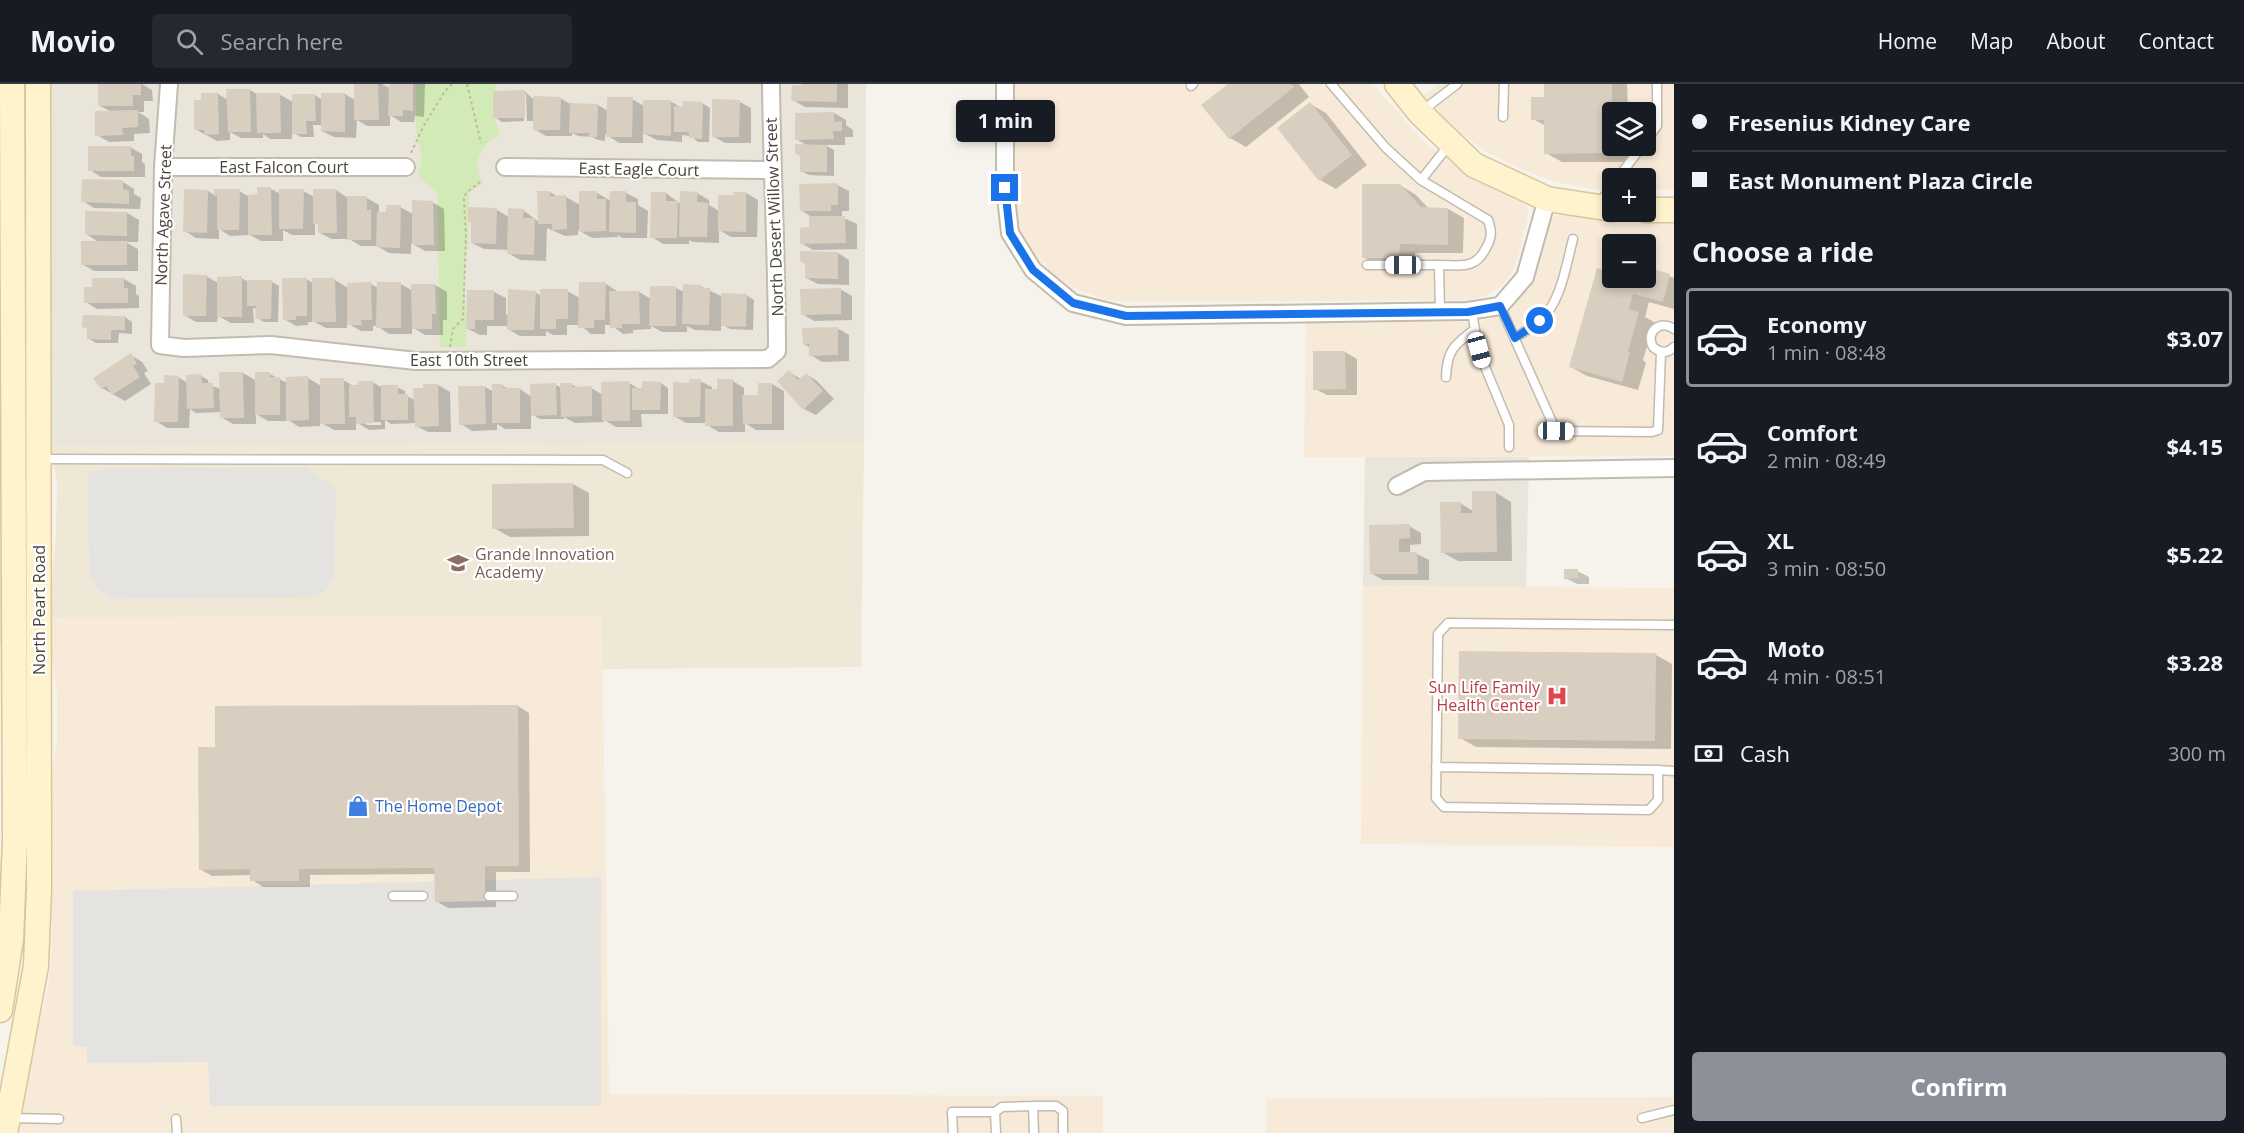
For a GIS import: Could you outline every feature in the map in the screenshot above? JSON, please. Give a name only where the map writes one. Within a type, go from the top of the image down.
[{"type":"street","name":"North Peart Road","points":[[0,1010],[11,939],[15,840],[7,673],[7,360],[12,84]]},
{"type":"street","name":"North Peart Road","points":[[7,1126],[36,966],[39,888],[38,84]]},
{"type":"street","name":"North Agave Street","points":[[160,345],[163,167],[169,84]]},
{"type":"street","name":"North Desert Willow Street","points":[[771,84],[772,170],[777,253],[777,351]]},
{"type":"street","points":[[1005,84],[1005,188],[1010,233],[1033,270],[1073,303],[1126,316],[1440,312],[1472,311],[1500,306],[1525,277],[1547,199]]},
{"type":"street","points":[[1397,84],[1420,113],[1474,165],[1547,199],[1602,208]]},
{"type":"street","name":"East Falcon Court","points":[[163,167],[406,167]]},
{"type":"street","name":"East Eagle Court","points":[[505,167],[772,170]]},
{"type":"street","points":[[1656,210],[1674,210]]},
{"type":"street","name":"East 10th Street","points":[[160,345],[184,348],[271,345],[416,361],[768,359],[777,351]]},
{"type":"street","points":[[1397,486],[1424,472],[1674,468]]},
{"type":"street","points":[[7,673],[39,674]]},
{"type":"lane","points":[[1331,84],[1386,148],[1421,180],[1488,220],[1491,230],[1491,240],[1478,261],[1469,264],[1366,265]]},
{"type":"lane","points":[[1420,113],[1457,84]]},
{"type":"lane","points":[[1503,117],[1504,84]]},
{"type":"lane","points":[[1656,127],[1657,84]]},
{"type":"lane","points":[[1421,180],[1451,143]]},
{"type":"lane","points":[[1515,338],[1540,321],[1552,305],[1563,277],[1573,239]]},
{"type":"lane","points":[[1439,265],[1440,312]]},
{"type":"lane","points":[[1500,306],[1556,431],[1652,432],[1658,430],[1661,352]]},
{"type":"lane","points":[[1472,311],[1482,362],[1507,417],[1509,447]]},
{"type":"lane","points":[[1674,329],[1661,325],[1653,329],[1651,334],[1653,347],[1661,352],[1674,348]]},
{"type":"lane","points":[[1446,376],[1446,360],[1454,345],[1475,329]]},
{"type":"lane","points":[[39,459],[603,459],[627,473]]},
{"type":"lane","points":[[1658,770],[1658,800],[1649,810],[1444,807],[1436,798],[1438,634],[1448,623],[1674,625]]},
{"type":"lane","points":[[1436,767],[1674,771]]},
{"type":"lane","points":[[393,896],[423,896]]},
{"type":"lane","points":[[489,896],[513,896]]},
{"type":"lane","points":[[1034,1106],[1034,1133]]},
{"type":"lane","points":[[953,1133],[952,1112],[995,1112],[1002,1107],[1056,1106],[1063,1112],[1063,1133]]},
{"type":"lane","points":[[1642,1118],[1674,1110]]},
{"type":"lane","points":[[995,1112],[996,1133]]},
{"type":"lane","points":[[7,1126],[59,1119]]},
{"type":"lane","points":[[176,1119],[177,1133]]},
{"type":"path","points":[[416,141],[445,91],[452,84]]},
{"type":"path","points":[[467,84],[481,143]]},
{"type":"path","points":[[450,345],[453,329],[463,319],[466,237],[464,199],[466,193],[480,182]]},
{"type":"shaded area","points":[[0,84],[2,84],[3,639],[0,646]]},
{"type":"shaded area","points":[[49,84],[866,84],[864,442],[49,445]]},
{"type":"shaded area","points":[[1011,84],[1373,84],[1424,142],[1476,180],[1520,200],[1527,207],[1528,217],[1517,260],[1503,285],[1488,295],[1469,300],[1131,302],[1107,300],[1078,290],[1056,277],[1038,259],[1024,240],[1015,218],[1010,191]]},
{"type":"shaded area","points":[[1438,84],[1674,84],[1674,189],[1656,190],[1656,168],[1602,168],[1602,190],[1556,182],[1521,169],[1489,153],[1461,134],[1423,96]]},
{"type":"shaded area","points":[[1567,214],[1602,219],[1602,222],[1674,224],[1674,456],[1304,457],[1306,323],[1487,320],[1505,311],[1520,297],[1531,281],[1551,220],[1557,215]]},
{"type":"shaded area","name":"Grande Innovation Academy","points":[[864,442],[861,667],[603,669],[601,616],[49,618],[56,532],[57,481],[49,445]]},
{"type":"shaded area","points":[[1365,457],[1529,457],[1526,587],[1363,586]]},
{"type":"shaded area","points":[[304,467],[336,488],[334,577],[324,593],[312,597],[112,599],[100,591],[89,575],[88,474],[107,468]]},
{"type":"shaded area","points":[[1363,586],[1674,588],[1674,847],[1361,844]]},
{"type":"shaded area","points":[[602,616],[609,1094],[1103,1096],[1103,1133],[17,1133],[33,1045],[47,994],[52,953],[52,771],[57,742],[57,695],[49,638],[49,618]]},
{"type":"shaded area","points":[[601,877],[601,1106],[210,1106],[208,1062],[87,1063],[87,1047],[73,1045],[73,891]]},
{"type":"shaded area","points":[[1674,1097],[1674,1133],[1267,1133],[1267,1099]]},
{"type":"green space","points":[[416,84],[496,84],[495,118],[500,135],[482,149],[478,168],[483,183],[469,192],[468,244],[465,262],[466,347],[440,347],[437,193],[418,176],[422,158],[416,130]]},
{"type":"building","points":[[98,84],[141,84],[141,95],[133,95],[133,106],[98,106]]},
{"type":"building","points":[[354,84],[378,84],[379,120],[354,120]]},
{"type":"building","points":[[389,84],[413,84],[413,111],[403,110],[403,116],[388,116]]},
{"type":"building","points":[[801,84],[837,84],[837,102],[791,101],[792,85],[801,86]]},
{"type":"building","points":[[1228,84],[1291,84],[1294,87],[1229,139],[1201,105]]},
{"type":"building","points":[[1544,84],[1612,84],[1612,102],[1602,102],[1602,153],[1544,154],[1544,120],[1531,120],[1531,97],[1544,97]]},
{"type":"building","points":[[226,89],[250,89],[251,132],[228,132]]},
{"type":"building","points":[[525,90],[525,118],[493,118],[493,91]]},
{"type":"building","points":[[201,93],[218,93],[219,134],[204,135],[204,130],[194,130],[194,100],[201,100]]},
{"type":"building","points":[[256,93],[280,93],[281,133],[257,133]]},
{"type":"building","points":[[321,93],[345,93],[345,132],[321,131]]},
{"type":"building","points":[[292,94],[315,94],[316,121],[306,121],[307,134],[292,134]]},
{"type":"building","points":[[533,96],[561,97],[560,130],[533,130]]},
{"type":"building","points":[[607,97],[633,97],[632,137],[606,137]]},
{"type":"building","points":[[712,99],[740,100],[739,137],[712,137]]},
{"type":"building","points":[[643,100],[671,100],[671,136],[643,134]]},
{"type":"building","points":[[683,101],[703,102],[702,139],[689,138],[689,132],[674,132],[674,106],[683,107]]},
{"type":"building","points":[[1310,102],[1352,155],[1319,181],[1277,128]]},
{"type":"building","points":[[570,103],[598,104],[597,137],[589,137],[589,133],[569,133]]},
{"type":"building","points":[[138,110],[138,127],[122,128],[123,135],[95,136],[95,111]]},
{"type":"building","points":[[834,112],[834,122],[842,121],[842,131],[833,131],[834,139],[795,140],[795,113]]},
{"type":"building","points":[[795,144],[827,145],[827,172],[800,172],[800,155],[795,154]]},
{"type":"building","points":[[88,146],[131,146],[134,171],[88,171]]},
{"type":"building","points":[[82,179],[123,180],[123,189],[129,190],[129,204],[81,202]]},
{"type":"building","points":[[838,183],[838,205],[831,205],[831,211],[800,211],[799,184]]},
{"type":"building","points":[[1362,184],[1400,184],[1421,207],[1448,208],[1448,245],[1400,244],[1399,258],[1362,258]]},
{"type":"building","points":[[257,187],[271,187],[272,235],[248,235],[248,195],[257,194]]},
{"type":"building","points":[[184,189],[208,190],[207,233],[183,232]]},
{"type":"building","points":[[214,189],[240,189],[239,230],[217,230],[217,196],[214,196]]},
{"type":"building","points":[[279,189],[304,189],[303,229],[279,229]]},
{"type":"building","points":[[313,189],[336,189],[337,233],[318,233],[318,224],[313,224]]},
{"type":"building","points":[[537,191],[550,191],[550,196],[566,195],[567,229],[552,230],[552,224],[538,224]]},
{"type":"building","points":[[579,191],[597,191],[597,199],[606,199],[606,231],[579,232]]},
{"type":"building","points":[[610,191],[626,191],[626,202],[636,202],[636,233],[609,232]]},
{"type":"building","points":[[680,191],[698,192],[697,202],[708,203],[707,237],[679,237]]},
{"type":"building","points":[[651,192],[666,192],[666,201],[678,201],[677,238],[650,238]]},
{"type":"building","points":[[734,192],[746,192],[746,232],[718,231],[718,195],[734,195]]},
{"type":"building","points":[[347,196],[367,196],[367,210],[371,210],[371,240],[347,240]]},
{"type":"building","points":[[412,200],[433,201],[434,245],[412,245]]},
{"type":"building","points":[[386,205],[401,205],[400,248],[376,247],[377,212],[386,212]]},
{"type":"building","points":[[468,207],[497,208],[496,244],[471,243]]},
{"type":"building","points":[[508,208],[524,209],[523,218],[535,218],[534,255],[507,254]]},
{"type":"building","points":[[85,211],[127,212],[127,236],[85,235]]},
{"type":"building","points":[[809,216],[845,216],[846,243],[800,244],[800,228],[809,227]]},
{"type":"building","points":[[81,241],[127,241],[127,265],[81,265]]},
{"type":"building","points":[[800,251],[838,252],[838,279],[805,278],[805,262],[800,262]]},
{"type":"building","points":[[1597,268],[1602,269],[1602,288],[1656,288],[1656,270],[1670,274],[1663,302],[1633,294],[1629,309],[1639,312],[1622,382],[1569,367]]},
{"type":"building","points":[[183,274],[207,275],[206,316],[183,316]]},
{"type":"building","points":[[242,276],[242,317],[217,317],[217,277]]},
{"type":"building","points":[[92,278],[124,278],[124,288],[128,288],[128,303],[84,303],[84,287],[92,287]]},
{"type":"building","points":[[282,278],[307,278],[307,316],[296,316],[296,320],[283,320]]},
{"type":"building","points":[[312,278],[335,278],[336,322],[312,322]]},
{"type":"building","points":[[247,280],[272,280],[271,319],[255,319],[256,306],[247,306]]},
{"type":"building","points":[[371,282],[372,320],[361,320],[362,325],[347,325],[347,283]]},
{"type":"building","points":[[377,282],[401,282],[401,328],[376,328]]},
{"type":"building","points":[[579,282],[606,282],[605,320],[594,320],[594,328],[578,328]]},
{"type":"building","points":[[411,284],[435,284],[436,314],[432,314],[432,329],[412,329]]},
{"type":"building","points":[[683,284],[710,288],[709,325],[682,324]]},
{"type":"building","points":[[650,286],[676,286],[676,326],[649,326]]},
{"type":"building","points":[[841,288],[841,314],[801,315],[800,289]]},
{"type":"building","points":[[508,289],[536,291],[534,330],[507,330]]},
{"type":"building","points":[[540,289],[568,289],[568,319],[556,319],[556,329],[540,329]]},
{"type":"building","points":[[467,290],[494,290],[494,320],[475,320],[475,329],[466,329]]},
{"type":"building","points":[[609,291],[639,291],[640,324],[622,324],[622,328],[610,328]]},
{"type":"building","points":[[721,293],[747,294],[746,327],[721,326]]},
{"type":"building","points":[[83,315],[125,316],[125,330],[111,330],[111,340],[87,339],[87,328],[82,327]]},
{"type":"building","points":[[838,327],[838,355],[809,356],[809,344],[803,345],[802,328]]},
{"type":"building","points":[[1313,351],[1345,351],[1346,389],[1313,390]]},
{"type":"building","points":[[131,353],[137,364],[133,366],[140,377],[112,395],[106,386],[101,389],[93,378]]},
{"type":"building","points":[[789,370],[798,380],[806,373],[823,391],[803,410],[777,381]]},
{"type":"building","points":[[219,372],[243,372],[244,418],[220,418]]},
{"type":"building","points":[[255,372],[270,372],[270,377],[280,377],[280,415],[255,415]]},
{"type":"building","points":[[201,374],[202,383],[213,383],[214,408],[187,409],[186,375]]},
{"type":"building","points":[[164,375],[179,376],[178,422],[154,422],[155,383],[164,383]]},
{"type":"building","points":[[308,376],[309,420],[286,421],[286,377]]},
{"type":"building","points":[[320,378],[344,378],[345,424],[320,424]]},
{"type":"building","points":[[689,379],[701,379],[700,417],[673,417],[673,382],[689,383]]},
{"type":"building","points":[[717,379],[733,379],[733,426],[705,426],[705,389],[717,389]]},
{"type":"building","points":[[358,381],[373,381],[374,423],[356,424],[356,417],[349,417],[349,385],[358,385]]},
{"type":"building","points":[[630,381],[630,421],[602,421],[601,382]]},
{"type":"building","points":[[642,381],[661,382],[660,410],[632,410],[632,388],[642,388]]},
{"type":"building","points":[[556,383],[557,415],[531,416],[530,384]]},
{"type":"building","points":[[560,383],[572,383],[572,387],[592,386],[592,416],[561,417]]},
{"type":"building","points":[[758,383],[772,383],[772,424],[743,424],[742,395],[758,395]]},
{"type":"building","points":[[423,384],[438,384],[439,426],[415,427],[413,388],[423,388]]},
{"type":"building","points":[[492,384],[503,384],[503,388],[520,388],[520,423],[492,423]]},
{"type":"building","points":[[381,385],[398,385],[398,394],[408,394],[408,420],[381,420]]},
{"type":"building","points":[[458,386],[485,386],[486,424],[459,425]]},
{"type":"building","points":[[573,483],[574,528],[492,529],[492,484]]},
{"type":"building","points":[[1472,491],[1496,491],[1497,552],[1441,553],[1440,502],[1461,502],[1461,513],[1472,513]]},
{"type":"building","points":[[1410,524],[1410,538],[1399,539],[1399,552],[1417,552],[1418,574],[1370,574],[1369,525]]},
{"type":"building","points":[[1564,569],[1578,569],[1578,578],[1564,579]]},
{"type":"building","name":"Sun Life Family Health Center","points":[[1459,651],[1656,653],[1655,741],[1458,739]]},
{"type":"building","name":"The Home Depot","points":[[518,705],[519,866],[485,866],[485,901],[435,902],[434,868],[299,869],[299,881],[250,881],[250,869],[199,870],[198,747],[215,747],[215,706]]},
{"type":"place","name":"Grande Innovation Academy","points":[[458,563]]},
{"type":"place","name":"Sun Life Family Health Center","points":[[1557,696]]},
{"type":"place","name":"The Home Depot","points":[[358,806]]},
{"type":"route","points":[[1005,188],[1010,233],[1033,270],[1073,303],[1126,316],[1468,312],[1500,306],[1515,338],[1540,321]]}]
